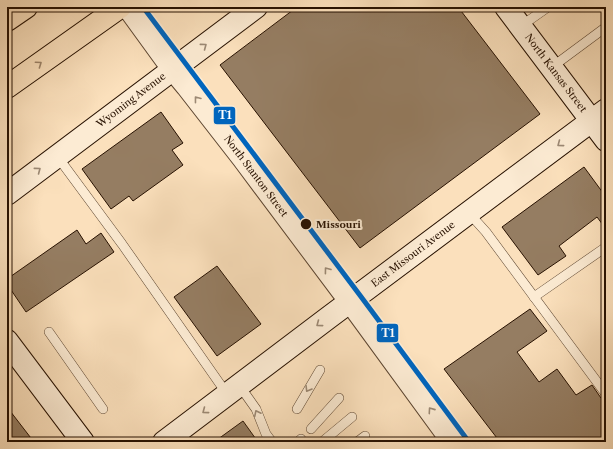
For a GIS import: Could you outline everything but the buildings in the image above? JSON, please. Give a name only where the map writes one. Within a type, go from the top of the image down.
[{"type":"highway","points":[[7,20],[26,7]]},
{"type":"highway","points":[[7,87],[120,7]]},
{"type":"main road","name":"North Stanton Street","points":[[128,7],[173,69],[243,158],[350,301],[453,442]]},
{"type":"main road","name":"Wyoming Avenue","points":[[7,194],[256,7]]},
{"type":"main road","name":"North Kansas Street","points":[[506,7],[552,67],[599,115],[606,140]]},
{"type":"main road","name":"East Missouri Avenue","points":[[164,442],[599,115]]},
{"type":"main road","points":[[7,341],[83,442]]},
{"type":"lane","points":[[521,26],[548,7]]},
{"type":"lane","points":[[552,67],[606,27]]},
{"type":"lane","points":[[58,156],[122,244],[233,389],[256,409],[266,434],[272,442]]},
{"type":"lane","points":[[468,212],[486,232],[606,394]]},
{"type":"lane","points":[[534,297],[606,247]]},
{"type":"lane","points":[[49,332],[103,408]]},
{"type":"lane","points":[[297,408],[320,370]]},
{"type":"lane","points":[[311,429],[339,398]]},
{"type":"lane","points":[[322,442],[352,417]]},
{"type":"lane","points":[[357,442],[365,436]]},
{"type":"transit line","name":"T1","points":[[143,7],[469,442]]},
{"type":"place","name":"Missouri","points":[[306,224]]}]
